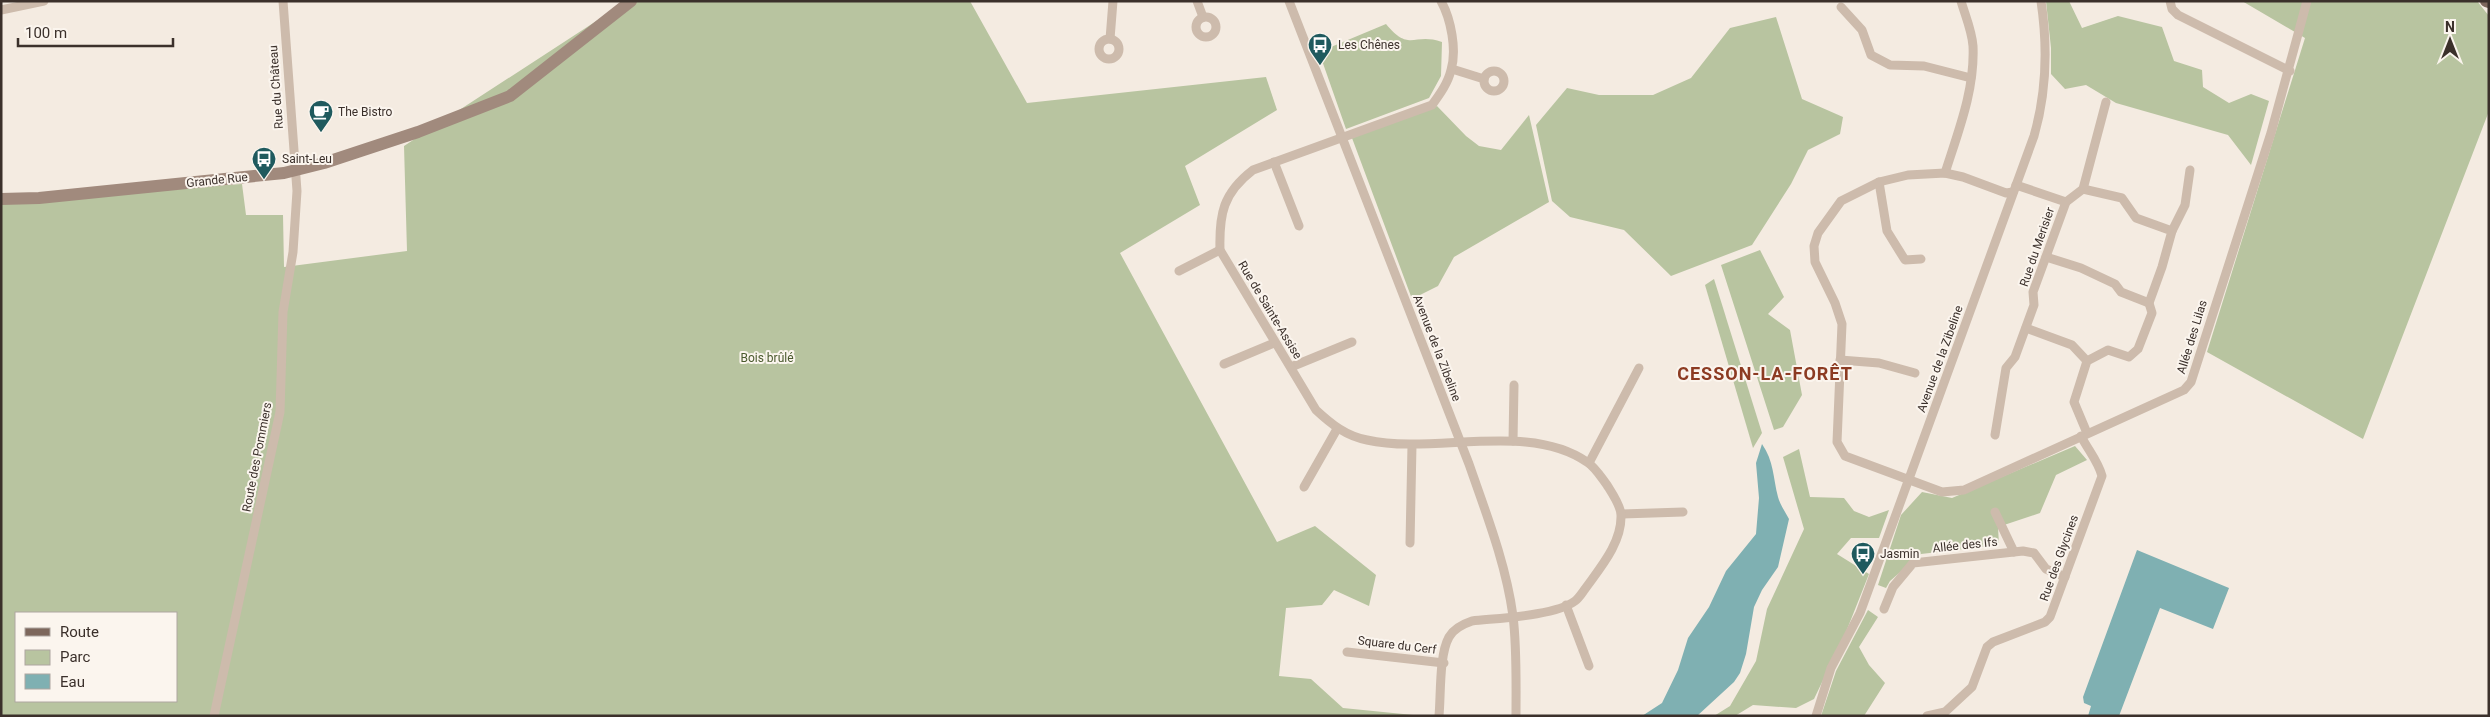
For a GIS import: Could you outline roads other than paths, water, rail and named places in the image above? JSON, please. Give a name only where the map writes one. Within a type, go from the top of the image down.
[{"type":"main road","name":"Grande Rue","points":[[1,199],[49,197],[284,173],[324,164],[418,132],[510,96],[631,1]]},
{"type":"street","points":[[1,10],[44,1]]},
{"type":"street","name":"Rue du Château","points":[[283,1],[293,152],[297,170]]},
{"type":"street","points":[[1110,39],[1113,1]]},
{"type":"street","points":[[1197,1],[1203,17]]},
{"type":"street","name":"Avenue de la Zibeline","points":[[1289,1],[1487,516],[1503,570],[1512,616],[1516,716]]},
{"type":"street","points":[[1432,1],[1443,4],[1452,34],[1452,69],[1484,78]]},
{"type":"street","points":[[1945,173],[1967,105],[1971,78],[1973,45],[1961,1]]},
{"type":"street","name":"Avenue de la Zibeline","points":[[1816,716],[1831,668],[1860,613],[1908,480],[1946,383],[2036,128],[2046,85],[2045,27],[2041,1]]},
{"type":"street","points":[[2170,1],[2172,9],[2178,15],[2290,71]]},
{"type":"street","name":"Allée des Lilas","points":[[1840,360],[1837,442],[1842,453],[1857,461],[1942,492],[1964,490],[2173,396],[2191,382],[2290,71],[2307,1]]},
{"type":"street","points":[[1841,7],[1862,30],[1871,55],[1890,65],[1924,66],[1971,78]]},
{"type":"street","name":"Rue de Sainte-Assise","points":[[1452,69],[1443,88],[1432,104],[1352,136],[1342,137],[1253,170],[1238,182],[1225,202],[1219,225],[1220,250],[1274,343],[1316,410],[1337,429],[1366,440],[1412,445],[1460,442],[1513,442],[1546,446],[1573,454],[1588,463]]},
{"type":"street","points":[[2106,102],[2083,189],[2122,198],[2136,218],[2172,231]]},
{"type":"street","points":[[1274,162],[1300,226]]},
{"type":"street","name":"Route des Pommiers","points":[[214,716],[280,412],[283,312],[293,252],[297,170]]},
{"type":"street","points":[[2084,435],[2074,402],[2087,361],[2108,350],[2129,356],[2138,349],[2152,313],[2150,303],[2172,231],[2185,205],[2190,170]]},
{"type":"street","name":"Rue du Merisier","points":[[1840,360],[1842,324],[1835,303],[1815,262],[1814,246],[1818,233],[1841,201],[1879,182],[1908,175],[1945,173],[1963,177],[2006,193],[2014,189],[2066,202]]},
{"type":"street","points":[[1879,182],[1887,231],[1905,260],[1921,259]]},
{"type":"street","name":"Rue du Merisier","points":[[1995,435],[2006,368],[2015,357],[2026,328],[2034,305],[2033,292],[2066,202],[2083,189]]},
{"type":"street","points":[[1179,271],[1220,250]]},
{"type":"street","points":[[2046,257],[2081,268],[2115,284],[2121,292],[2150,303]]},
{"type":"street","points":[[2026,328],[2072,345],[2087,361]]},
{"type":"street","points":[[1290,367],[1352,342]]},
{"type":"street","points":[[1224,364],[1274,343]]},
{"type":"street","points":[[1840,360],[1879,363],[1915,373]]},
{"type":"street","points":[[1439,716],[1444,663],[1450,636],[1460,625],[1472,621],[1555,610],[1566,605],[1576,600],[1608,556],[1618,536],[1622,514],[1612,493],[1588,463],[1639,368]]},
{"type":"street","points":[[1513,442],[1514,385]]},
{"type":"street","points":[[1304,487],[1337,429]]},
{"type":"street","name":"Rue des Glycines","points":[[1927,716],[1945,712],[1972,687],[1987,647],[1993,642],[2045,622],[2050,617],[2102,476],[2099,466],[2087,449],[2084,435]]},
{"type":"street","points":[[1410,543],[1412,445]]},
{"type":"street","points":[[1622,514],[1683,512]]},
{"type":"street","name":"Allée des Ifs","points":[[1995,512],[2014,552]]},
{"type":"street","name":"Allée des Ifs","points":[[1884,609],[1893,587],[1913,563],[2023,551],[2034,554],[2046,569],[2065,577]]},
{"type":"street","points":[[1566,605],[1589,666]]},
{"type":"street","name":"Square du Cerf","points":[[1347,652],[1444,663]]},
{"type":"water","points":[[1762,444],[1771,463],[1779,500],[1789,519],[1778,567],[1762,590],[1754,607],[1746,654],[1740,673],[1734,682],[1697,716],[1642,716],[1662,703],[1678,670],[1688,638],[1709,607],[1726,571],[1756,534],[1759,498],[1756,463]]},
{"type":"water","points":[[2137,550],[2229,588],[2213,629],[2160,608],[2119,716],[2088,716],[2091,706],[2084,703],[2083,697]]},
{"type":"place","name":"Les Chênes","points":[[1320,66]]},
{"type":"place","name":"The Bistro","points":[[321,133]]},
{"type":"place","name":"Saint-Leu","points":[[264,180]]},
{"type":"place","name":"Jasmin","points":[[1863,575]]},
{"type":"district","name":"CESSON-LA-FORÊT","points":[[1765,374]]},
{"type":"park label","name":"Bois brûlé","points":[[767,358]]}]
